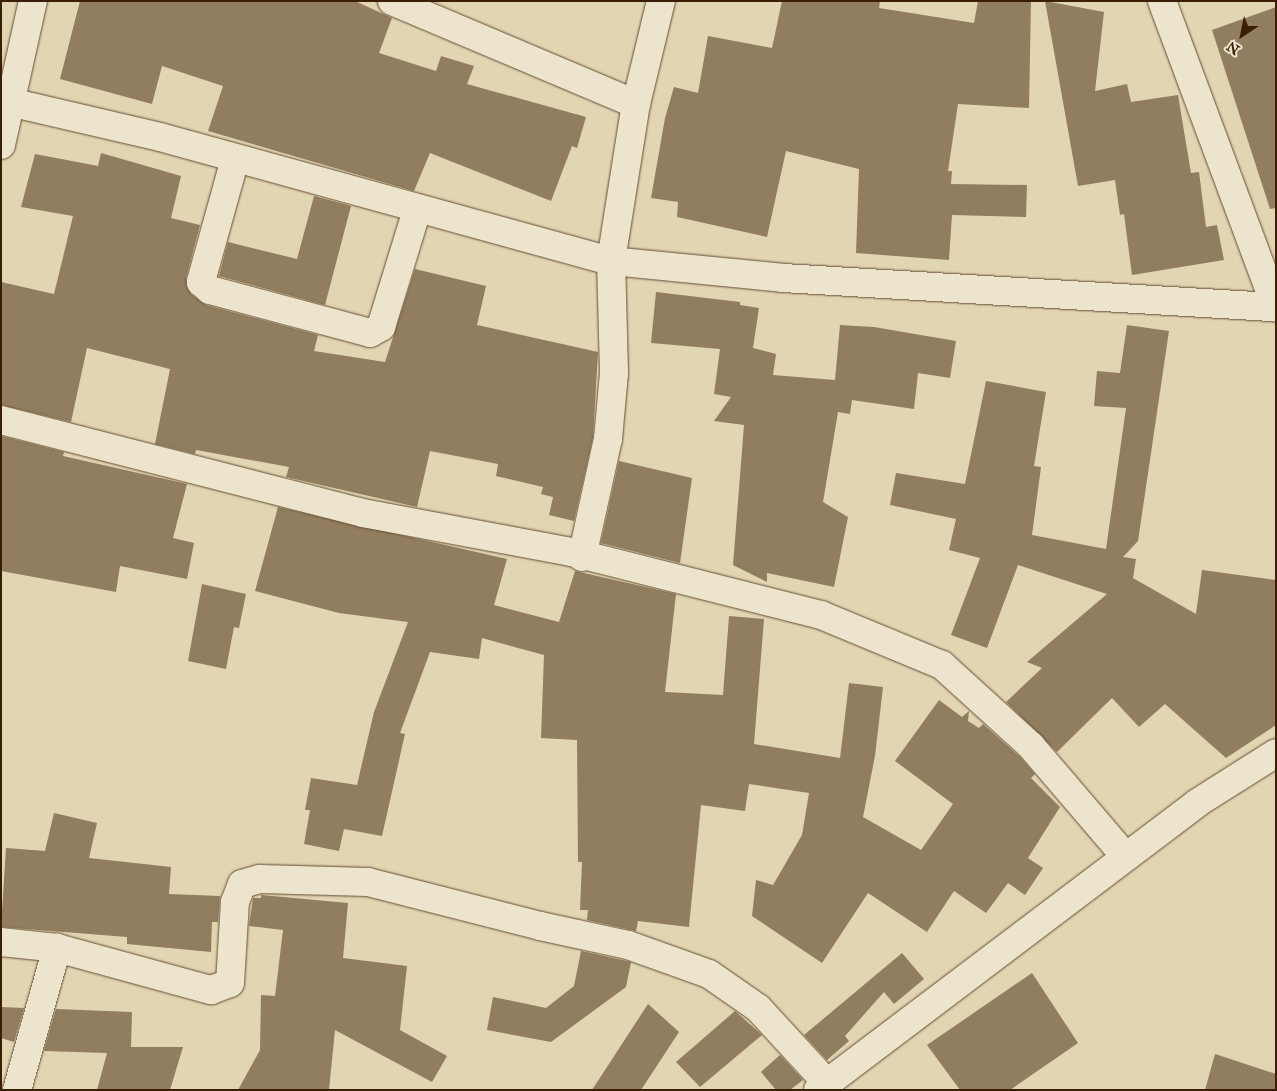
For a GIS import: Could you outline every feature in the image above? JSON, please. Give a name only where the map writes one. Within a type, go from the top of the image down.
[{"type":"street","points":[[1,145],[6,101],[33,1]]},
{"type":"street","points":[[582,557],[608,439],[614,373],[611,261],[636,104],[662,1]]},
{"type":"street","points":[[6,101],[236,159],[417,210],[611,261],[783,278],[1276,307],[1174,40],[1162,1]]},
{"type":"street","points":[[394,2],[636,104]]},
{"type":"street","points":[[236,159],[200,282],[210,290],[370,333],[381,327],[417,210]]},
{"type":"street","points":[[1,420],[364,513],[572,552],[582,557],[821,615],[942,665],[1031,746],[1125,856]]},
{"type":"street","points":[[1,942],[57,948],[211,990],[230,983],[235,902],[242,884],[260,878],[368,882],[540,926],[628,945],[709,974],[758,1008],[823,1087],[1125,856],[1197,803],[1276,753]]},
{"type":"street","points":[[17,1090],[57,948]]},
{"type":"building","points":[[80,1],[355,1],[392,18],[379,53],[436,71],[441,56],[474,66],[467,84],[586,117],[577,148],[572,146],[551,201],[430,153],[414,191],[208,131],[223,86],[162,66],[152,104],[60,79]]},
{"type":"building","points":[[782,1],[880,1],[879,8],[974,23],[978,1],[1031,1],[1029,108],[958,104],[948,171],[952,171],[951,184],[1027,185],[1026,217],[952,215],[949,260],[856,253],[859,169],[786,151],[767,237],[677,217],[678,202],[651,198],[665,118],[674,87],[698,93],[708,36],[772,48]]},
{"type":"building","points":[[1045,1],[1104,12],[1095,91],[1127,84],[1131,102],[1178,95],[1191,173],[1199,172],[1206,227],[1217,225],[1224,260],[1132,275],[1124,214],[1120,215],[1115,180],[1078,186]]},
{"type":"building","points":[[1276,7],[1276,208],[1270,209],[1212,30]]},
{"type":"building","points":[[101,153],[181,176],[171,218],[200,225],[186,278],[191,294],[206,305],[318,335],[314,351],[385,362],[415,269],[486,286],[477,325],[598,352],[593,437],[574,521],[549,515],[553,497],[541,494],[543,487],[496,476],[498,464],[430,451],[417,507],[286,477],[289,467],[196,450],[195,454],[155,444],[170,369],[87,348],[71,422],[1,405],[1,282],[54,294],[73,216],[21,207],[35,154],[98,166]]},
{"type":"building","points":[[314,196],[351,206],[325,305],[219,276],[228,242],[297,259]]},
{"type":"building","points":[[656,292],[740,302],[740,305],[759,308],[753,348],[776,354],[773,375],[835,380],[840,325],[874,327],[956,341],[950,378],[918,373],[914,409],[852,400],[850,414],[838,412],[823,502],[848,517],[834,587],[767,573],[767,582],[733,565],[744,425],[714,421],[731,397],[714,394],[720,349],[651,343]]},
{"type":"building","points":[[1127,325],[1169,331],[1138,541],[1123,557],[1136,559],[1133,578],[1196,614],[1202,570],[1276,580],[1276,725],[1226,758],[1165,704],[1139,727],[1112,698],[1057,752],[1006,702],[1042,668],[1027,662],[1107,594],[1018,565],[987,648],[951,635],[980,558],[949,550],[956,519],[890,505],[896,473],[965,484],[986,381],[1046,392],[1034,466],[1041,467],[1032,535],[1106,549],[1126,408],[1094,406],[1097,371],[1120,373]]},
{"type":"building","points":[[1,436],[64,452],[63,456],[187,484],[173,538],[194,543],[187,579],[120,566],[116,592],[1,571]]},
{"type":"building","points":[[619,461],[692,478],[680,563],[601,543]]},
{"type":"building","points":[[278,507],[507,559],[494,605],[559,622],[575,571],[676,594],[665,692],[723,695],[729,616],[764,619],[754,744],[840,758],[849,683],[883,687],[875,756],[863,817],[921,850],[953,804],[895,761],[939,700],[962,717],[969,711],[968,721],[979,728],[983,724],[1020,757],[1035,774],[1031,778],[1060,807],[1028,858],[1043,868],[1025,895],[1008,883],[986,913],[954,891],[927,932],[868,893],[822,963],[752,916],[756,880],[773,885],[802,835],[809,793],[749,784],[745,811],[701,805],[689,927],[638,921],[636,931],[587,920],[588,910],[580,910],[582,862],[578,862],[577,740],[541,738],[544,655],[482,638],[479,659],[430,652],[400,733],[405,734],[382,836],[344,829],[339,851],[304,844],[310,810],[305,810],[311,778],[357,785],[374,712],[408,622],[339,613],[255,591]]},
{"type":"building","points":[[202,584],[246,594],[239,628],[234,627],[226,669],[188,661]]},
{"type":"building","points":[[54,813],[97,823],[89,858],[171,867],[169,894],[220,896],[218,922],[212,922],[211,952],[127,944],[127,937],[1,927],[6,848],[45,851]]},
{"type":"building","points":[[261,895],[348,903],[343,958],[407,966],[400,1030],[447,1056],[432,1082],[335,1030],[329,1090],[238,1090],[260,1050],[261,995],[275,996],[283,930],[249,926],[253,898],[261,898]]},
{"type":"building","points":[[581,951],[631,962],[626,987],[551,1042],[487,1030],[493,997],[546,1008],[574,986]]},
{"type":"building","points":[[902,953],[924,979],[894,1004],[884,992],[845,1036],[849,1041],[827,1060],[804,1035]]},
{"type":"building","points":[[1032,973],[1078,1043],[1010,1090],[960,1090],[927,1045]]},
{"type":"building","points":[[648,1004],[679,1032],[641,1090],[592,1090]]},
{"type":"building","points":[[1,1007],[24,1008],[14,1042],[1,1038]]},
{"type":"building","points":[[56,1009],[132,1012],[131,1047],[183,1047],[170,1090],[97,1090],[107,1053],[44,1051]]},
{"type":"building","points":[[735,1011],[762,1035],[700,1087],[676,1062]]},
{"type":"building","points":[[1215,1054],[1276,1074],[1276,1090],[1205,1090]]},
{"type":"building","points":[[780,1055],[803,1080],[790,1090],[776,1090],[761,1072]]}]
